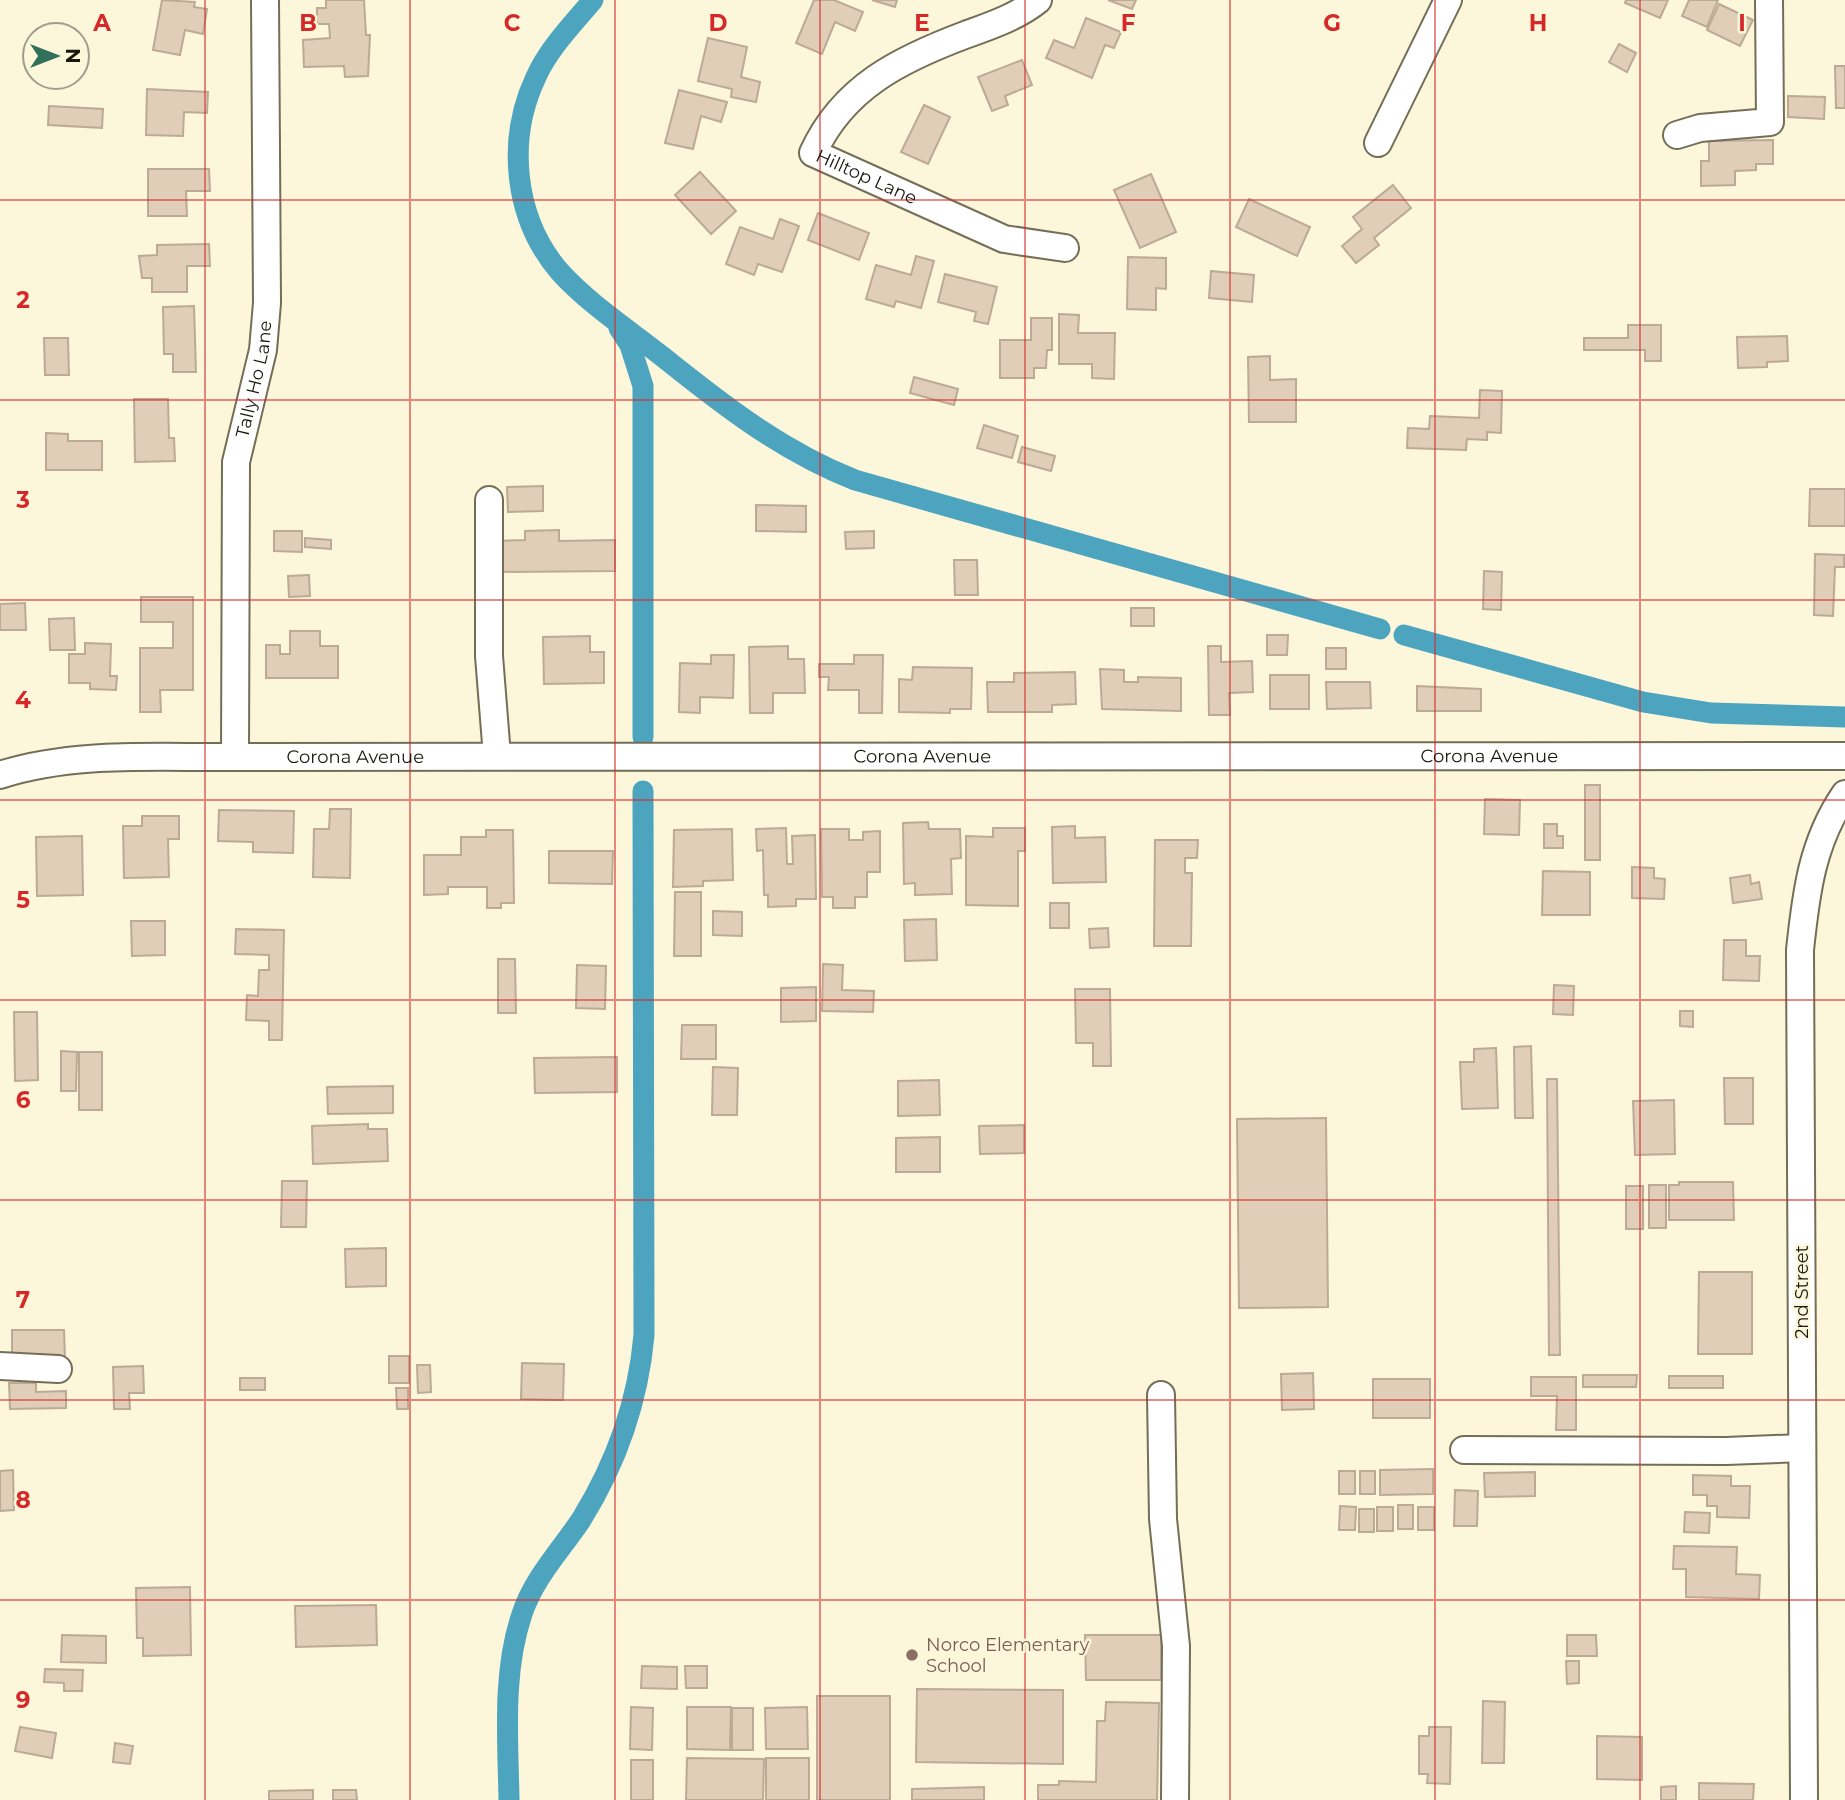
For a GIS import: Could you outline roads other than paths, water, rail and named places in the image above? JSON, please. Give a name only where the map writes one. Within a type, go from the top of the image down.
[{"type":"street","name":"Tally Ho Lane","points":[[235,757],[236,462],[263,350],[267,303],[265,0]]},
{"type":"street","name":"Hilltop Lane","points":[[1038,0],[1000,22],[910,56],[878,75],[824,129],[813,153],[1004,239],[1065,248]]},
{"type":"street","points":[[1378,143],[1448,0]]},
{"type":"street","points":[[1677,135],[1700,128],[1770,122],[1769,0]]},
{"type":"street","points":[[489,500],[489,656],[497,756]]},
{"type":"street","name":"Corona Avenue","points":[[0,775],[42,764],[83,760],[235,757],[1845,756]]},
{"type":"street","name":"2nd Street","points":[[1804,1800],[1800,950],[1810,870],[1822,834],[1845,793]]},
{"type":"street","points":[[0,1366],[58,1369]]},
{"type":"street","points":[[1161,1395],[1163,1519],[1176,1646],[1175,1800]]},
{"type":"street","points":[[1464,1450],[1726,1451],[1802,1448]]},
{"type":"waterway","points":[[593,0],[554,46],[541,66],[527,101],[518,152],[524,204],[533,228],[560,272],[596,306],[754,426],[803,455],[855,480],[1380,629]]},
{"type":"waterway","points":[[619,328],[630,345],[643,386],[643,737]]},
{"type":"waterway","points":[[1404,635],[1643,702],[1711,713],[1845,717]]},
{"type":"waterway","points":[[509,1800],[509,1683],[511,1659],[522,1614],[540,1577],[581,1520],[605,1476],[624,1431],[641,1360],[644,1335],[643,791]]},
{"type":"place","name":"Norco Elementary School","points":[[912,1655]]}]
